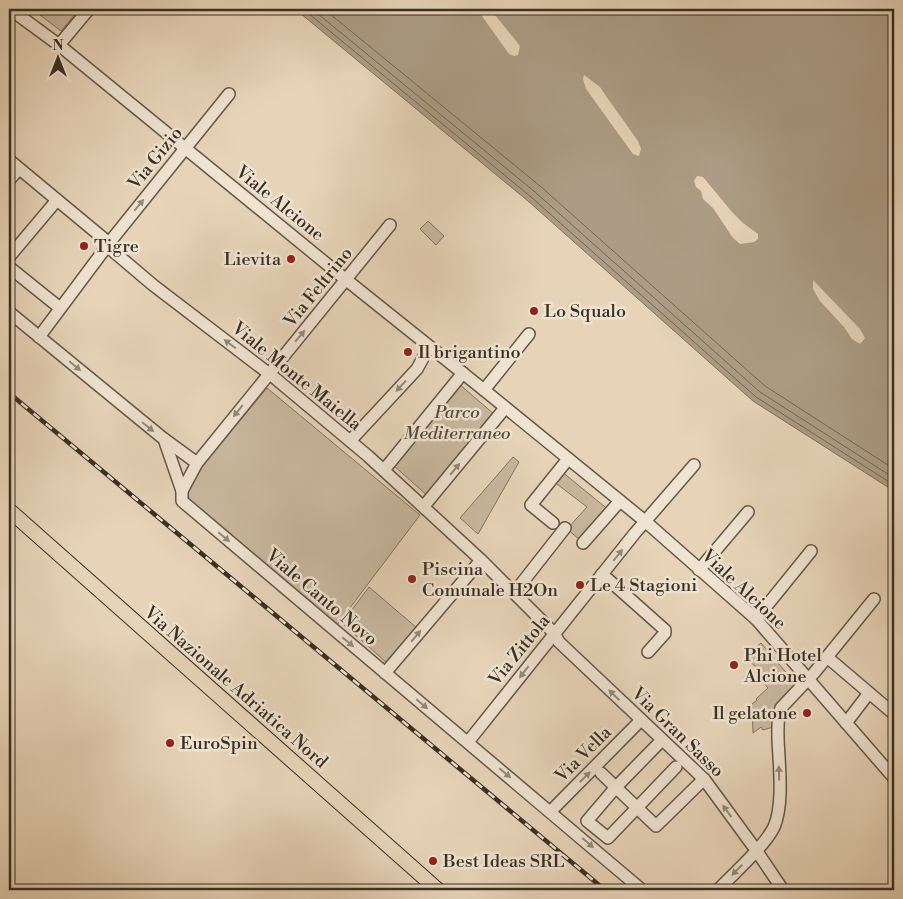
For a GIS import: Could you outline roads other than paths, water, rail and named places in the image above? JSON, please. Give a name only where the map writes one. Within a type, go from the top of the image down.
[{"type":"main road","name":"Via Nazionale Adriatica Nord","points":[[9,510],[438,890]]},
{"type":"street","name":"Viale Alcione","points":[[10,9],[59,45],[646,522],[756,619],[894,778]]},
{"type":"street","points":[[59,45],[89,9]]},
{"type":"street","name":"Via Gizio","points":[[39,336],[108,245],[229,94]]},
{"type":"street","name":"Viale Monte Maiella","points":[[9,160],[152,285],[269,374],[384,470],[481,560],[554,634]]},
{"type":"street","points":[[9,180],[19,169]]},
{"type":"street","points":[[9,257],[57,200]]},
{"type":"street","name":"Via Feltrino","points":[[182,491],[197,463],[390,225]]},
{"type":"street","points":[[9,267],[60,308]]},
{"type":"street","points":[[9,312],[110,396],[197,463]]},
{"type":"street","points":[[484,390],[529,334]]},
{"type":"street","points":[[350,441],[417,369],[429,347]]},
{"type":"street","points":[[384,470],[463,373]]},
{"type":"street","points":[[424,506],[506,408]]},
{"type":"street","name":"Viale Canto Novo","points":[[164,439],[182,491],[182,501],[642,890]]},
{"type":"street","points":[[553,523],[531,505],[568,459]]},
{"type":"street","name":"Via Zittola","points":[[468,742],[602,574],[694,466]]},
{"type":"street","points":[[583,542],[620,501]]},
{"type":"street","points":[[699,570],[748,512]]},
{"type":"street","points":[[514,593],[565,528]]},
{"type":"street","points":[[756,619],[811,551]]},
{"type":"street","points":[[385,673],[481,560]]},
{"type":"street","points":[[602,574],[665,630],[665,633],[648,652]]},
{"type":"street","points":[[718,890],[756,850],[773,829],[777,819],[779,796],[779,713],[783,704],[808,680],[872,602]]},
{"type":"street","name":"Via Gran Sasso","points":[[554,634],[560,642],[704,779],[783,890]]},
{"type":"street","points":[[827,657],[894,714]]},
{"type":"street","points":[[846,723],[872,695]]},
{"type":"street","name":"Via Vella","points":[[551,812],[641,720]]},
{"type":"street","points":[[662,740],[616,787],[587,821],[608,838],[676,767]]},
{"type":"street","points":[[601,773],[656,826],[704,779]]},
{"type":"water","points":[[295,9],[894,9],[894,491],[753,401],[528,201]]},
{"type":"railway","points":[[9,393],[605,890]]},
{"type":"place","name":"Tigre","points":[[84,246]]},
{"type":"place","name":"Lievita","points":[[291,259]]},
{"type":"place","name":"Lo Squalo","points":[[534,311]]},
{"type":"place","name":"Il brigantino","points":[[408,352]]},
{"type":"place","name":"Piscina Comunale H2On","points":[[412,579]]},
{"type":"place","name":"Le 4 Stagioni","points":[[580,585]]},
{"type":"place","name":"Phi Hotel Alcione","points":[[734,665]]},
{"type":"place","name":"Il gelatone","points":[[807,713]]},
{"type":"place","name":"EuroSpin","points":[[170,743]]},
{"type":"place","name":"Best Ideas SRL","points":[[433,861]]},
{"type":"park label","name":"Parco Mediterraneo","points":[[457,422]]}]
